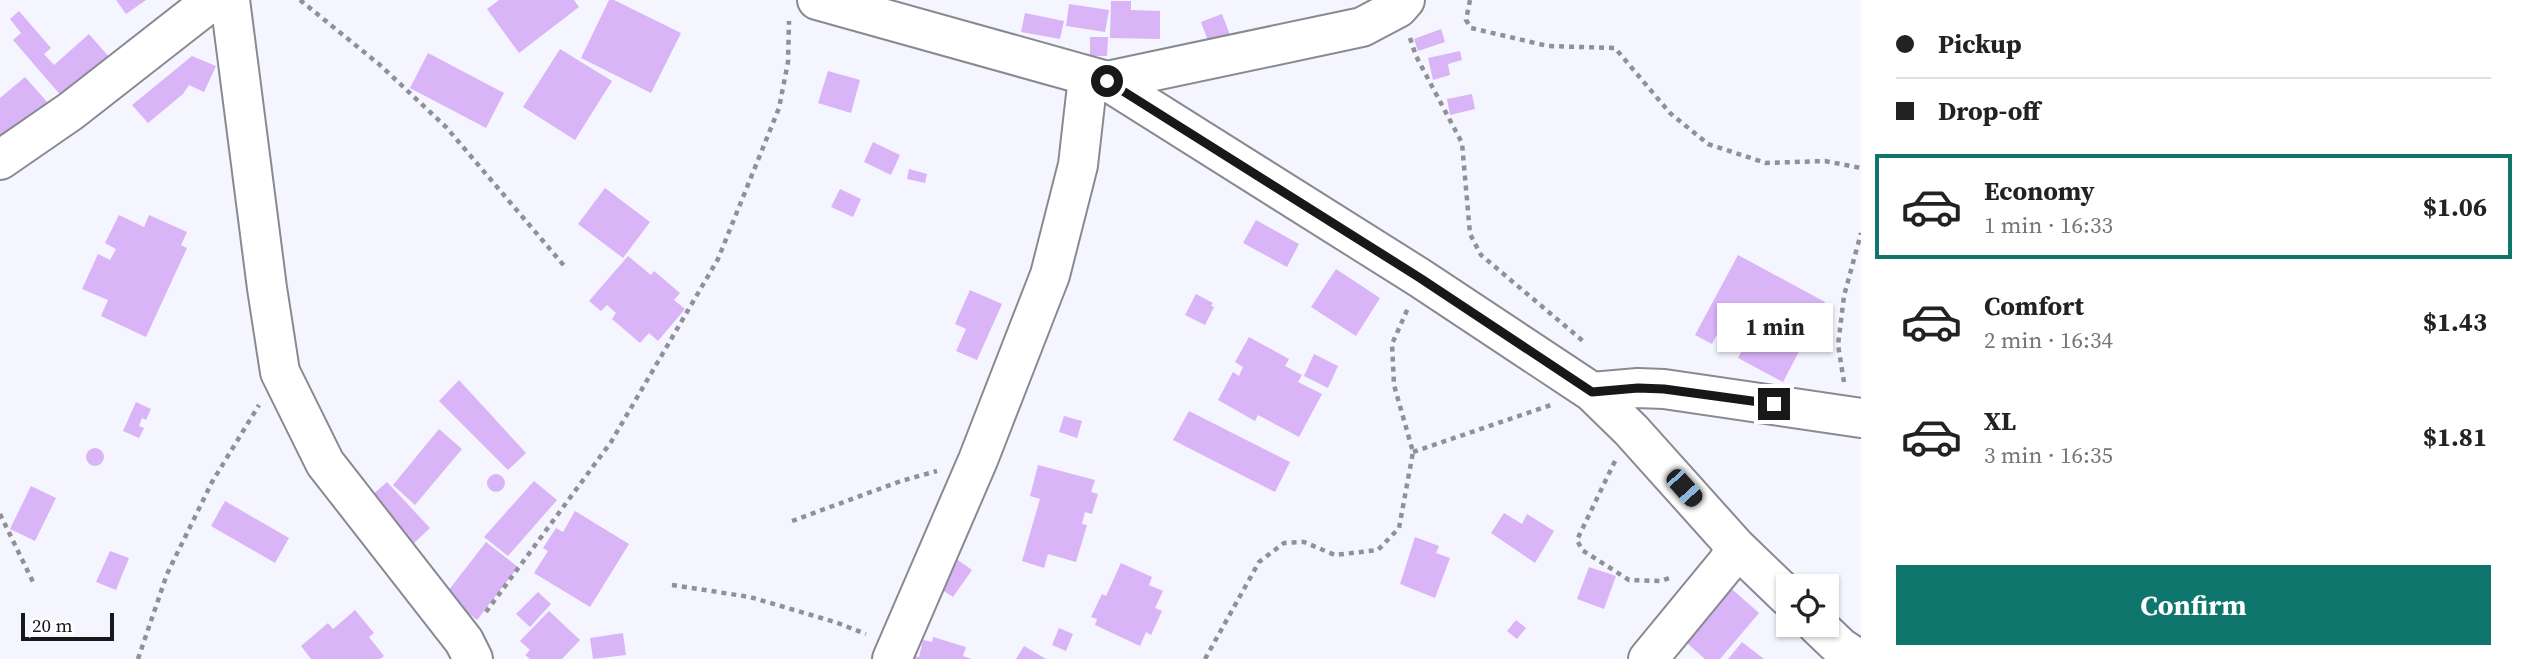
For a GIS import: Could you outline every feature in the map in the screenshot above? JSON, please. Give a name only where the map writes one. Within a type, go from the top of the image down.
[{"type":"street","points":[[0,160],[71,111],[213,0]]},
{"type":"street","points":[[230,0],[280,372],[325,463],[468,650]]},
{"type":"street","points":[[1097,79],[1363,27],[1401,4]]},
{"type":"street","points":[[803,6],[1097,79],[1420,278],[1592,392],[1631,430],[1736,547],[1776,585]]},
{"type":"street","points":[[894,652],[978,460],[1050,275],[1097,79]]},
{"type":"street","points":[[1592,392],[1664,389],[1859,417]]},
{"type":"street","points":[[1647,659],[1727,563],[1736,547]]},
{"type":"street","points":[[1830,637],[1858,659]]},
{"type":"path","points":[[300,0],[380,65],[446,127],[566,268]]},
{"type":"path","points":[[1470,0],[1466,20],[1471,28],[1548,46],[1615,48],[1670,113],[1709,144],[1766,163],[1825,161],[1861,168]]},
{"type":"path","points":[[1401,4],[1416,56],[1462,143],[1471,234],[1481,255],[1586,344]]},
{"type":"path","points":[[468,650],[507,585],[611,442],[718,259],[779,108],[803,6]]},
{"type":"path","points":[[1859,417],[1844,383],[1838,345],[1844,296],[1861,233]]},
{"type":"path","points":[[1205,659],[1259,562],[1284,543],[1304,542],[1335,555],[1378,550],[1399,528],[1413,452],[1394,385],[1392,344],[1420,278]]},
{"type":"path","points":[[138,659],[167,574],[212,482],[280,372]]},
{"type":"path","points":[[1413,452],[1592,392]]},
{"type":"path","points":[[1631,430],[1577,540],[1582,550],[1629,580],[1661,580],[1674,577]]},
{"type":"path","points":[[792,521],[901,481],[978,460]]},
{"type":"path","points":[[0,514],[33,582]]},
{"type":"path","points":[[672,585],[750,597],[835,622],[894,652]]},
{"type":"building","points":[[116,0],[146,0],[126,14]]},
{"type":"building","points":[[499,0],[574,0],[579,7],[519,53],[487,9]]},
{"type":"building","points":[[609,0],[681,33],[651,93],[581,58]]},
{"type":"building","points":[[1111,1],[1131,1],[1131,10],[1160,11],[1160,39],[1110,38]]},
{"type":"building","points":[[1069,4],[1109,10],[1105,32],[1066,26]]},
{"type":"building","points":[[19,11],[51,48],[44,54],[54,65],[89,34],[110,58],[63,98],[13,40],[21,33],[10,19]]},
{"type":"building","points":[[1025,13],[1064,21],[1060,39],[1021,32]]},
{"type":"building","points":[[1222,14],[1233,43],[1212,52],[1201,22]]},
{"type":"building","points":[[1441,29],[1445,42],[1418,51],[1414,39]]},
{"type":"building","points":[[1090,37],[1108,37],[1107,56],[1090,56]]},
{"type":"building","points":[[560,49],[612,81],[575,140],[523,107]]},
{"type":"building","points":[[1460,51],[1462,60],[1448,64],[1450,75],[1433,80],[1428,58]]},
{"type":"building","points":[[428,53],[504,93],[486,128],[410,88]]},
{"type":"building","points":[[192,56],[216,66],[204,92],[189,85],[183,94],[148,123],[132,105]]},
{"type":"building","points":[[828,71],[860,80],[851,113],[818,103]]},
{"type":"building","points":[[25,77],[48,103],[0,145],[0,98]]},
{"type":"building","points":[[1472,94],[1475,109],[1450,115],[1447,99]]},
{"type":"building","points":[[873,142],[900,155],[891,175],[864,162]]},
{"type":"building","points":[[909,169],[927,174],[925,183],[907,179]]},
{"type":"building","points":[[605,188],[650,222],[623,258],[578,224]]},
{"type":"building","points":[[840,189],[861,199],[853,217],[831,207]]},
{"type":"building","points":[[119,215],[144,227],[149,215],[187,232],[181,245],[187,248],[146,337],[101,316],[108,300],[82,289],[98,254],[110,260],[116,249],[105,243]]},
{"type":"building","points":[[1256,220],[1299,244],[1287,267],[1243,243]]},
{"type":"building","points":[[1738,255],[1825,302],[1783,382],[1738,358],[1747,341],[1721,327],[1712,344],[1695,335]]},
{"type":"building","points":[[628,256],[651,275],[654,271],[680,293],[674,300],[685,309],[658,341],[649,333],[640,343],[612,319],[616,313],[607,305],[601,311],[589,301]]},
{"type":"building","points":[[1336,269],[1380,298],[1356,336],[1311,307]]},
{"type":"building","points":[[970,290],[1002,304],[977,360],[956,351],[966,329],[955,324]]},
{"type":"building","points":[[1196,294],[1213,303],[1211,306],[1214,307],[1205,325],[1185,315]]},
{"type":"building","points":[[1249,337],[1289,359],[1285,366],[1302,375],[1298,382],[1322,394],[1299,437],[1258,415],[1255,421],[1218,400],[1233,372],[1239,376],[1243,367],[1235,362]]},
{"type":"building","points":[[1314,354],[1338,366],[1328,388],[1304,376]]},
{"type":"building","points":[[459,380],[526,453],[508,470],[439,401]]},
{"type":"building","points":[[136,402],[151,409],[146,420],[142,418],[139,426],[144,428],[139,438],[123,431]]},
{"type":"building","points":[[1189,411],[1290,462],[1275,492],[1173,440]]},
{"type":"building","points":[[1064,416],[1082,421],[1077,438],[1059,432]]},
{"type":"building","points":[[439,429],[462,449],[415,505],[393,485]]},
{"type":"building","points":[[91,448],[99,448],[104,457],[102,464],[91,466],[86,461],[86,453]]},
{"type":"building","points":[[1038,465],[1095,480],[1091,492],[1098,494],[1092,514],[1085,512],[1082,524],[1087,525],[1076,562],[1048,554],[1044,568],[1022,561],[1040,499],[1030,496]]},
{"type":"building","points":[[496,474],[502,477],[505,483],[502,489],[496,492],[490,489],[487,483],[490,477]]},
{"type":"building","points":[[534,481],[557,500],[508,556],[484,537]]},
{"type":"building","points":[[387,482],[430,528],[413,544],[370,497]]},
{"type":"building","points":[[31,486],[56,498],[35,541],[10,529]]},
{"type":"building","points":[[225,501],[289,538],[275,563],[211,526]]},
{"type":"building","points":[[575,511],[629,544],[590,607],[534,573],[548,551],[543,548],[556,528],[563,532]]},
{"type":"building","points":[[1504,513],[1522,524],[1527,514],[1554,531],[1535,563],[1491,533]]},
{"type":"building","points":[[1415,537],[1439,546],[1436,553],[1450,558],[1435,598],[1400,584]]},
{"type":"building","points":[[486,542],[518,567],[477,620],[445,595]]},
{"type":"building","points":[[110,551],[129,558],[116,590],[96,582]]},
{"type":"building","points":[[955,558],[972,570],[953,597],[936,586]]},
{"type":"building","points":[[1121,563],[1152,577],[1149,585],[1163,591],[1155,608],[1162,611],[1151,635],[1146,632],[1140,646],[1095,625],[1097,619],[1091,617],[1102,594],[1106,596]]},
{"type":"building","points":[[1589,567],[1616,576],[1604,609],[1577,599]]},
{"type":"building","points":[[1725,583],[1759,613],[1720,659],[1705,659],[1679,636]]},
{"type":"building","points":[[538,592],[551,604],[530,627],[516,614]]},
{"type":"building","points":[[355,610],[374,633],[369,637],[384,656],[380,659],[311,659],[301,646],[328,623],[333,629]]},
{"type":"building","points":[[549,611],[580,640],[562,659],[530,659],[525,655],[530,650],[520,641]]},
{"type":"building","points":[[1516,620],[1526,628],[1517,639],[1507,631]]},
{"type":"building","points":[[1059,628],[1073,634],[1066,651],[1052,645]]},
{"type":"building","points":[[623,633],[626,655],[593,659],[590,638]]},
{"type":"building","points":[[933,637],[966,647],[963,656],[972,659],[914,659],[915,656],[919,657],[923,640],[932,642]]},
{"type":"building","points":[[1742,642],[1764,659],[1728,659]]},
{"type":"building","points":[[1024,646],[1046,659],[1016,659]]},
{"type":"route","points":[[1107,81],[1420,278],[1592,392],[1664,389],[1774,404]]}]
